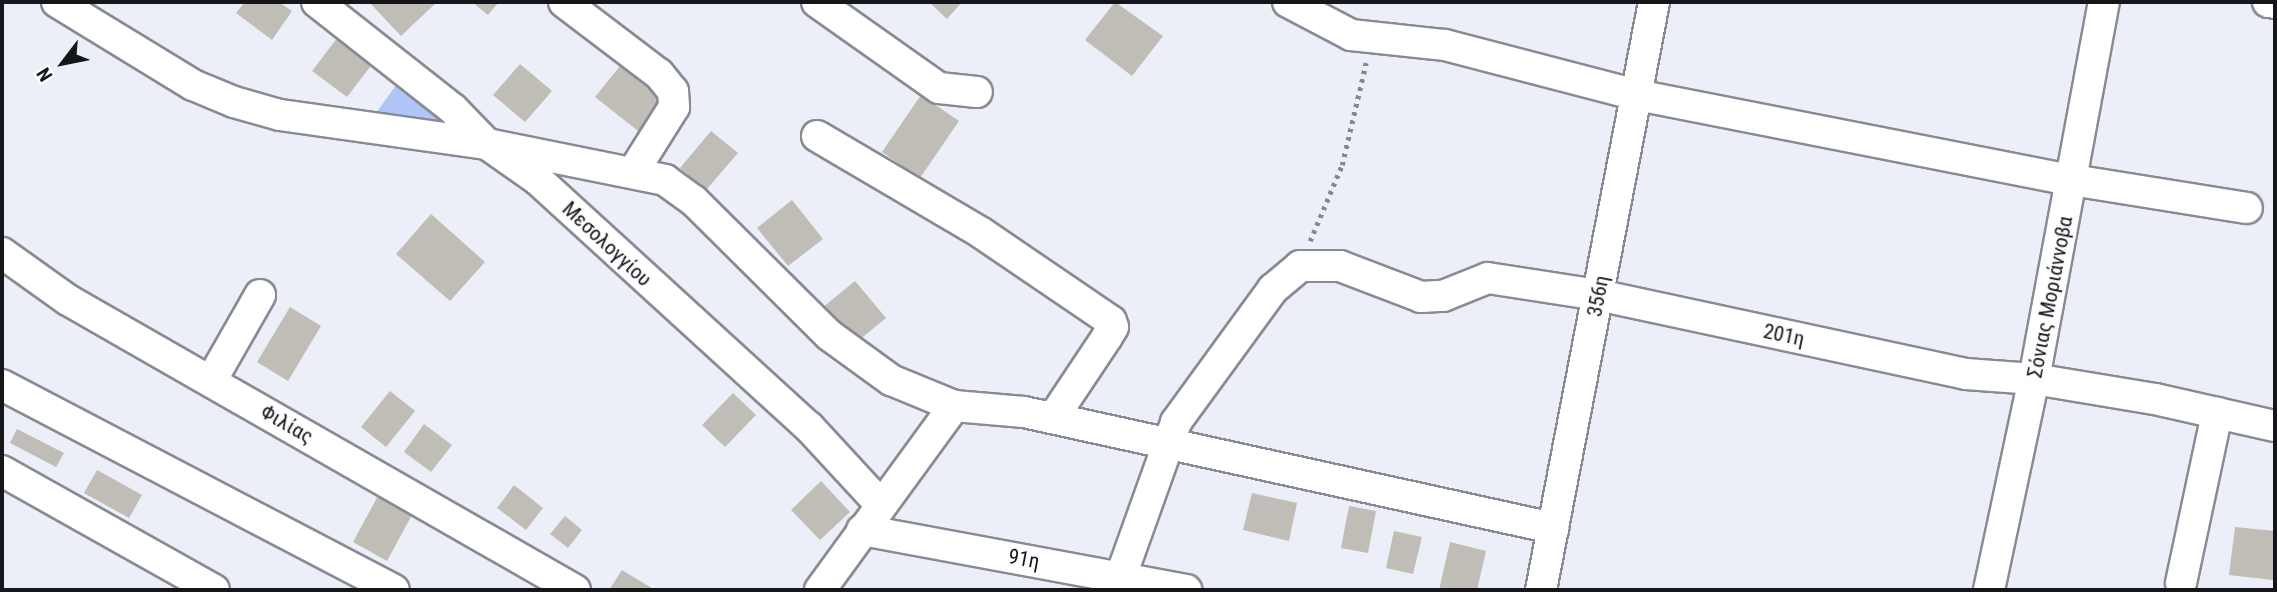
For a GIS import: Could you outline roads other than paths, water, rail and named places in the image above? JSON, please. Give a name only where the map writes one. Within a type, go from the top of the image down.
[{"type":"street","points":[[57,2],[193,85],[234,102],[280,115],[487,144],[531,156],[633,172],[664,180],[694,201],[829,335],[872,368],[911,391],[954,406],[1053,418],[1553,528]]},
{"type":"street","name":"Μεσολογγίου","points":[[317,2],[453,109],[487,144],[537,179],[809,427],[881,505]]},
{"type":"street","points":[[564,2],[659,74],[673,91],[669,117],[633,172]]},
{"type":"street","points":[[817,2],[939,88],[977,92]]},
{"type":"street","points":[[1288,2],[1351,35],[1445,45],[1637,95],[2072,180],[2246,208]]},
{"type":"street","name":"356η","points":[[1541,590],[1654,2]]},
{"type":"street","name":"Σόνιας Μοριάννοβα","points":[[1989,590],[2034,379],[2104,2]]},
{"type":"street","points":[[2268,2],[2275,3]]},
{"type":"street","points":[[817,136],[980,232],[1111,321],[1107,337],[1053,418]]},
{"type":"street","name":"Φιλίας","points":[[2,253],[68,300],[575,590]]},
{"type":"street","name":"201η","points":[[1164,443],[1186,405],[1273,289],[1300,266],[1340,266],[1421,297],[1443,296],[1488,278],[1598,295],[1966,374],[2034,379],[2275,426]]},
{"type":"street","points":[[211,381],[260,295]]},
{"type":"street","points":[[2,385],[394,590]]},
{"type":"street","points":[[820,590],[954,406]]},
{"type":"street","points":[[2181,583],[2217,413]]},
{"type":"street","points":[[1118,584],[1164,443]]},
{"type":"street","points":[[2,471],[214,590]]},
{"type":"street","name":"91η","points":[[862,530],[1118,584],[1186,590]]}]
